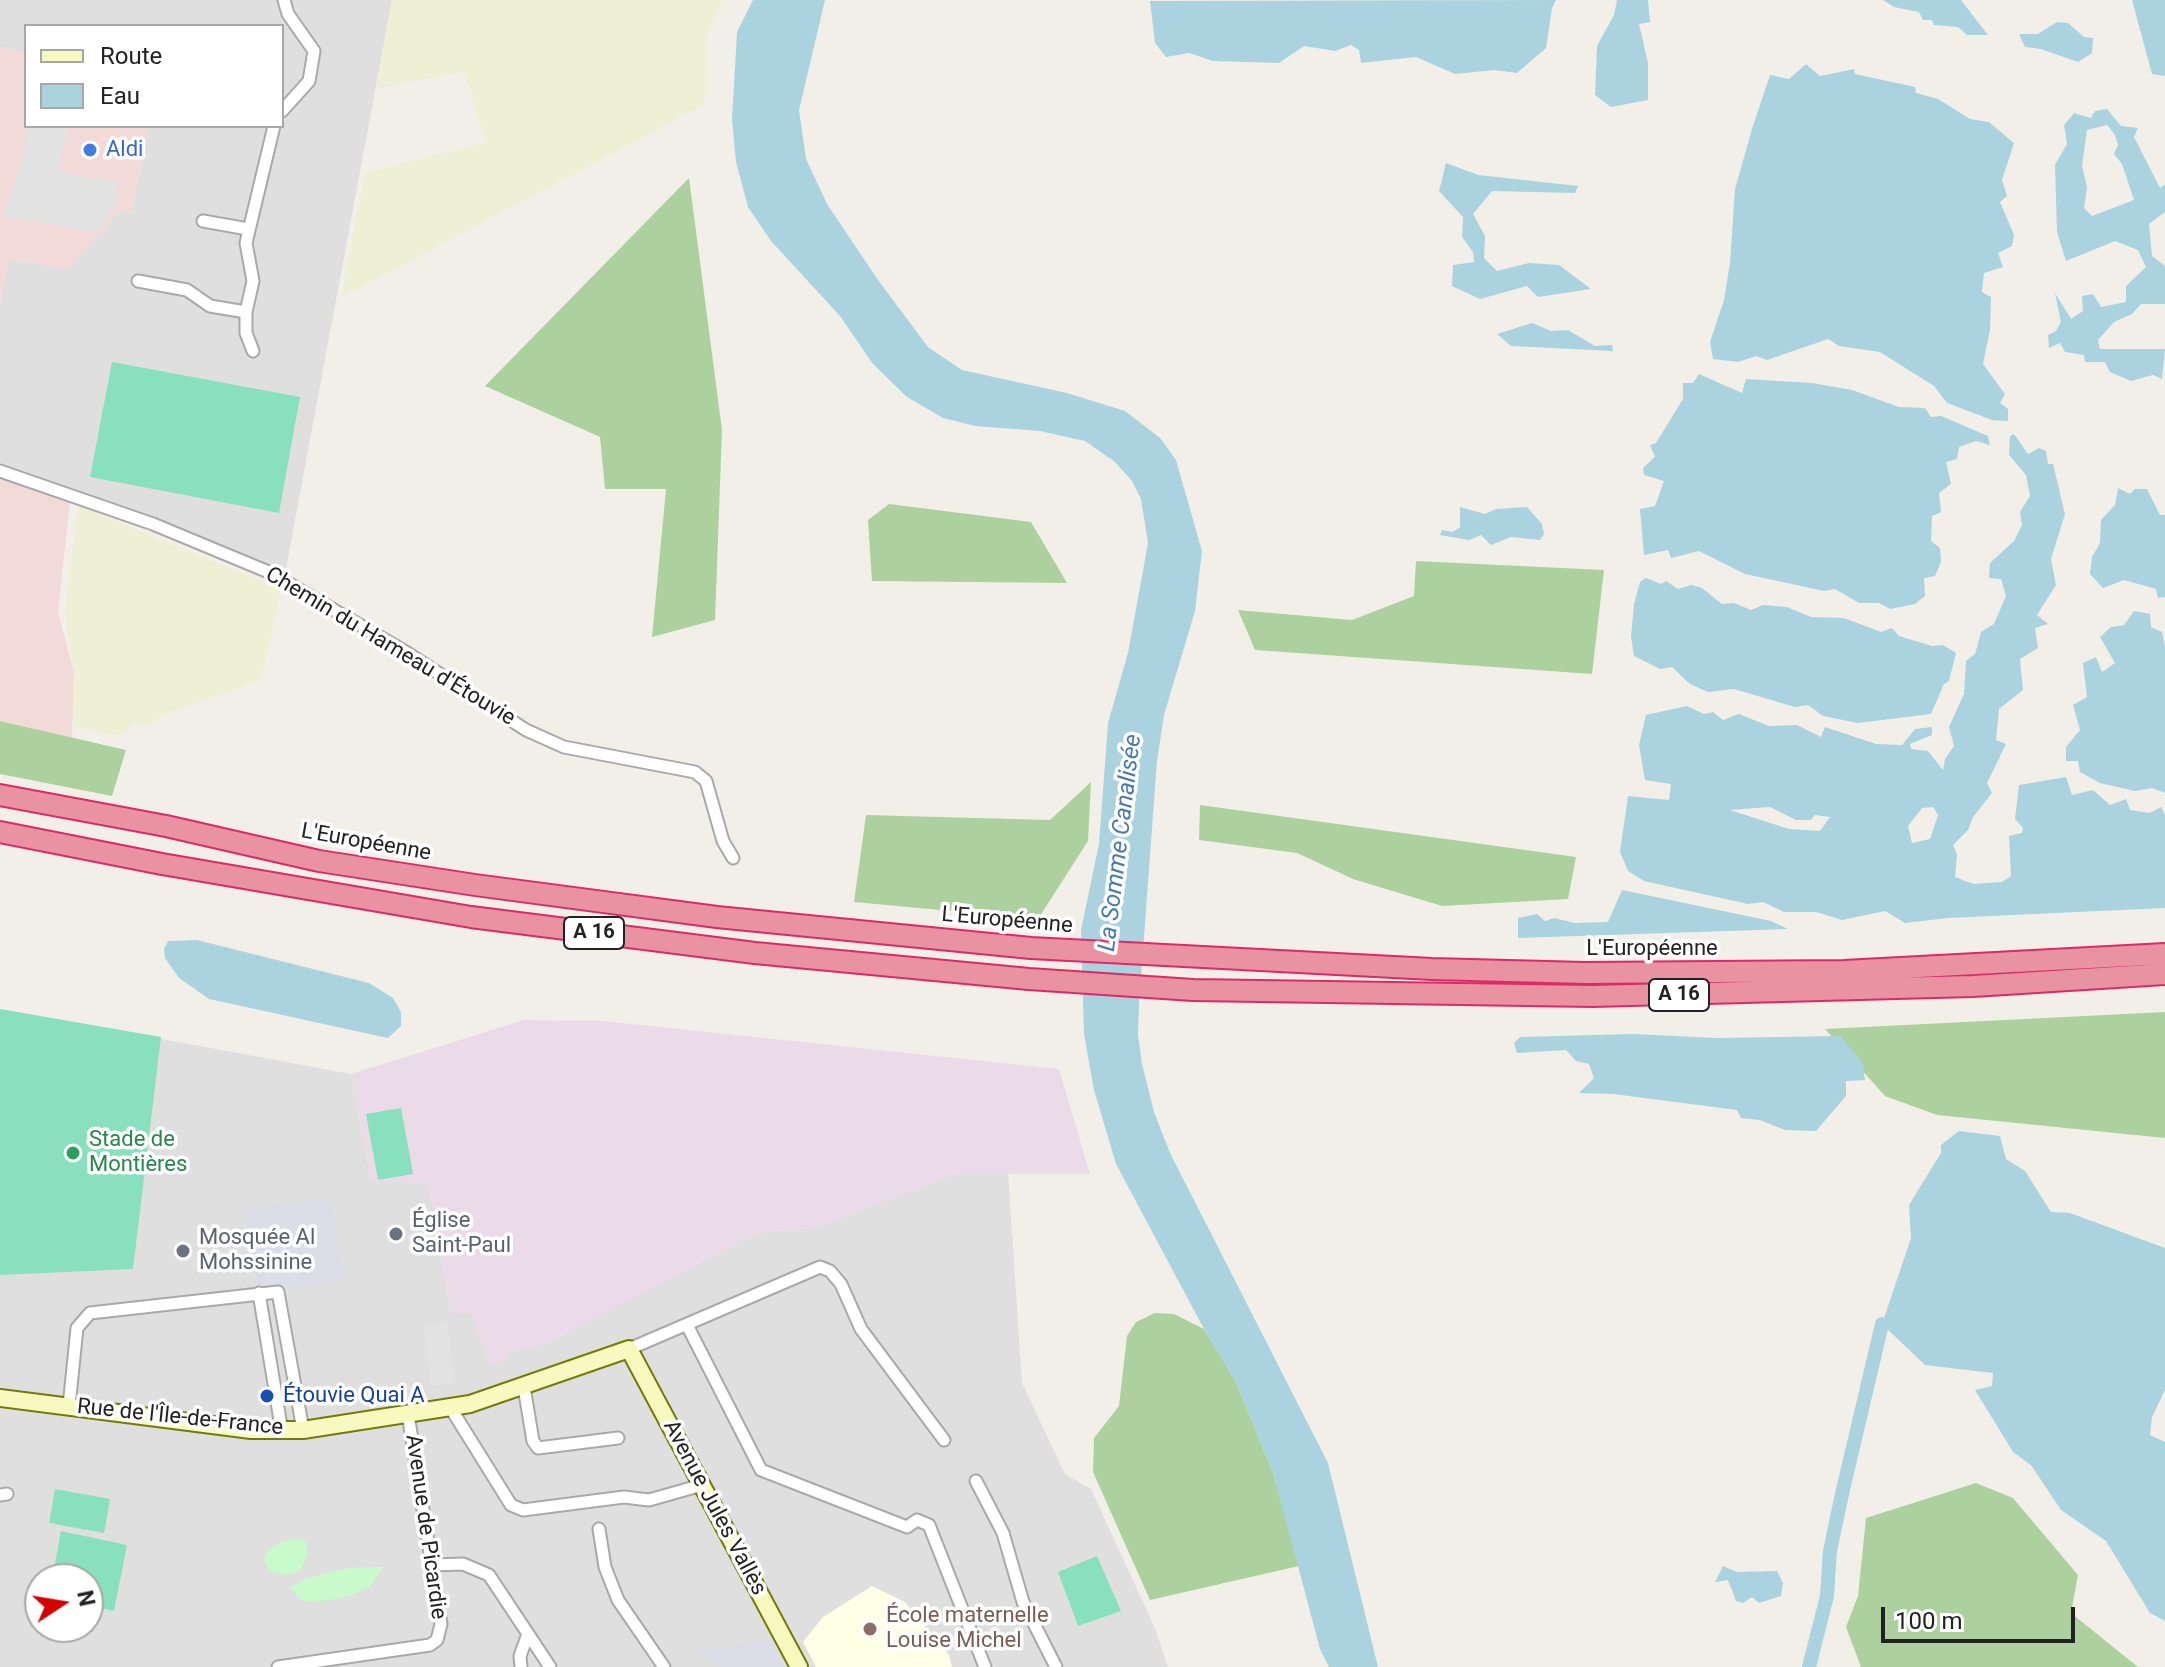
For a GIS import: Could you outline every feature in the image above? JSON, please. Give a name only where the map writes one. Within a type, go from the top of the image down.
[{"type":"highway","name":"L'Européenne","points":[[0,795],[166,826],[319,861],[489,887],[717,917],[1031,948],[1432,969],[1713,973],[1949,967],[2165,954]]},
{"type":"highway","name":"L'Européenne","points":[[0,832],[162,864],[560,929],[755,953],[1029,979],[1193,990],[1442,996],[1718,994],[1973,986],[2165,974]]},
{"type":"street","points":[[284,0],[288,14],[314,51],[309,81],[284,109]]},
{"type":"street","points":[[253,351],[246,333],[246,312],[253,281],[246,243],[273,128]]},
{"type":"street","points":[[203,221],[248,229]]},
{"type":"street","points":[[138,281],[187,290],[210,306],[246,312]]},
{"type":"street","name":"Chemin du Hameau d'Étouvie","points":[[0,471],[153,524],[271,573],[409,654],[526,730],[564,747],[695,772],[706,781],[723,841],[733,858]]},
{"type":"street","points":[[629,1349],[820,1267],[830,1271],[841,1284],[861,1329],[944,1440]]},
{"type":"street","points":[[69,1406],[77,1328],[90,1313],[278,1292],[303,1430]]},
{"type":"street","points":[[259,1293],[282,1432]]},
{"type":"street","points":[[687,1325],[761,1470],[907,1527],[917,1520],[929,1525],[985,1667]]},
{"type":"street","name":"Rue de l'Île-de-France","points":[[0,1398],[282,1432],[450,1407],[524,1387],[629,1349]]},
{"type":"street","name":"Avenue Jules Vallès","points":[[629,1349],[799,1667]]},
{"type":"street","points":[[524,1387],[533,1441],[538,1448],[618,1438]]},
{"type":"street","points":[[450,1407],[511,1505],[523,1510],[624,1497],[649,1500],[702,1485]]},
{"type":"street","name":"Avenue de Picardie","points":[[278,1667],[430,1645],[437,1640],[441,1624],[408,1414]]},
{"type":"street","points":[[976,1481],[1003,1533],[1023,1602],[1056,1667]]},
{"type":"street","points":[[599,1529],[605,1567],[618,1600],[664,1667]]},
{"type":"street","points":[[432,1565],[463,1564],[489,1575],[550,1667]]},
{"type":"street","points":[[521,1667],[520,1656],[528,1634]]},
{"type":"shaded area","points":[[0,0],[392,0],[285,574],[0,465],[0,306],[8,259],[68,269],[120,210],[131,213],[149,128],[284,128],[284,24],[24,24],[24,53],[0,47]]},
{"type":"shaded area","points":[[392,0],[722,0],[707,36],[704,105],[341,298],[365,173],[486,142],[464,71],[376,89]]},
{"type":"shaded area","points":[[0,47],[24,53],[24,128],[149,128],[131,213],[120,210],[68,270],[9,259],[0,306]]},
{"type":"shaded area","points":[[28,128],[67,128],[59,172],[119,182],[116,205],[97,232],[3,216],[21,165]]},
{"type":"shaded area","points":[[0,465],[71,492],[58,612],[74,673],[72,738],[0,721]]},
{"type":"shaded area","points":[[78,506],[281,589],[262,676],[251,684],[164,714],[154,723],[132,726],[119,735],[73,727],[74,673],[65,614]]},
{"type":"shaded area","points":[[0,1009],[351,1074],[371,1180],[428,1182],[451,1312],[471,1313],[505,1353],[546,1343],[755,1233],[813,1228],[955,1174],[1008,1172],[1022,1383],[1065,1474],[1091,1489],[1155,1628],[1168,1667],[0,1667]]},
{"type":"shaded area","points":[[524,1020],[603,1021],[1059,1069],[1090,1174],[955,1174],[813,1228],[755,1233],[546,1343],[506,1353],[508,1359],[490,1366],[471,1313],[451,1313],[428,1182],[371,1181],[351,1074]]},
{"type":"shaded area","points":[[331,1198],[346,1278],[259,1293],[244,1210]]},
{"type":"shaded area","points":[[447,1323],[454,1383],[431,1386],[424,1325]]},
{"type":"shaded area","name":"École maternelle Louise Michel","points":[[872,1586],[905,1602],[949,1655],[952,1667],[816,1667],[803,1642],[823,1617]]},
{"type":"shaded area","points":[[772,1638],[785,1667],[717,1667],[711,1658],[690,1651],[743,1646]]},
{"type":"green space","points":[[689,178],[722,430],[715,620],[652,637],[666,489],[605,489],[600,437],[485,386]]},
{"type":"green space","points":[[112,362],[300,397],[279,513],[90,477]]},
{"type":"green space","points":[[889,504],[1031,522],[1067,583],[872,581],[868,520]]},
{"type":"green space","points":[[1416,561],[1604,570],[1592,674],[1255,650],[1238,610],[1352,620],[1414,596]]},
{"type":"green space","points":[[0,721],[126,750],[112,796],[0,774]]},
{"type":"green space","points":[[1091,782],[1088,841],[1038,919],[854,902],[866,815],[1050,820]]},
{"type":"green space","points":[[1200,805],[1576,857],[1568,899],[1442,906],[1353,879],[1297,853],[1199,840]]},
{"type":"green space","name":"Stade de Montières","points":[[0,1009],[161,1037],[133,1269],[0,1275]]},
{"type":"green space","points":[[2165,1012],[2165,1138],[1937,1115],[1885,1096],[1825,1029]]},
{"type":"green space","points":[[401,1108],[413,1174],[378,1180],[366,1114]]},
{"type":"green space","points":[[1155,1313],[1174,1314],[1204,1329],[1235,1380],[1273,1472],[1299,1566],[1150,1600],[1093,1472],[1094,1438],[1119,1406],[1127,1336],[1136,1322]]},
{"type":"green space","points":[[1976,1483],[2013,1498],[2078,1575],[2071,1613],[2138,1667],[1861,1667],[1846,1627],[1858,1596],[1866,1518]]},
{"type":"green space","points":[[55,1489],[110,1499],[104,1533],[49,1523]]},
{"type":"green space","points":[[61,1531],[127,1545],[114,1611],[104,1609],[104,1563],[55,1563]]},
{"type":"green space","points":[[299,1539],[306,1542],[308,1554],[300,1571],[285,1575],[269,1571],[264,1559],[267,1551],[284,1541]]},
{"type":"green space","points":[[1097,1556],[1121,1611],[1078,1626],[1058,1572]]},
{"type":"green space","points":[[384,1567],[369,1587],[348,1597],[311,1602],[302,1600],[290,1588],[305,1579],[348,1568]]},
{"type":"water","name":"La Somme Canalisée","points":[[753,0],[825,0],[799,110],[806,159],[827,204],[928,347],[962,370],[1067,393],[1125,411],[1160,438],[1176,460],[1202,551],[1195,611],[1164,715],[1157,761],[1139,1004],[1138,1035],[1142,1064],[1154,1112],[1170,1153],[1328,1463],[1378,1667],[1329,1667],[1320,1649],[1273,1472],[1235,1380],[1204,1329],[1116,1164],[1094,1090],[1084,1034],[1081,930],[1099,844],[1108,723],[1128,653],[1148,543],[1141,499],[1132,481],[1115,462],[1085,441],[1040,431],[975,426],[943,418],[907,397],[873,364],[840,316],[771,241],[748,207],[736,162],[732,119],[737,32]]},
{"type":"water","points":[[1556,0],[1546,48],[1517,73],[1494,70],[1455,74],[1416,57],[1361,63],[1359,50],[1351,45],[1335,51],[1304,46],[1279,63],[1213,61],[1189,53],[1166,57],[1155,43],[1150,1]]},
{"type":"water","points":[[1617,0],[1648,0],[1650,22],[1639,24],[1648,63],[1648,100],[1611,107],[1595,95],[1597,46],[1614,15]]},
{"type":"water","points":[[1883,0],[1961,0],[1988,35],[1967,35],[1958,27],[1934,25],[1932,20],[1923,20],[1919,12],[1894,7]]},
{"type":"water","points":[[2132,0],[2165,0],[2165,76],[2152,74]]},
{"type":"water","points":[[2057,22],[2068,23],[2084,37],[2093,38],[2092,53],[2078,62],[2041,49],[2025,47],[2019,34],[2038,34]]},
{"type":"water","points":[[1806,64],[1820,76],[1854,69],[1855,74],[1915,87],[1916,93],[1938,99],[1970,119],[1989,122],[2014,143],[2002,180],[2007,196],[2000,202],[2014,235],[2012,246],[1998,253],[2003,267],[1984,273],[1982,292],[1991,297],[1990,330],[1983,364],[2005,394],[2000,403],[2008,409],[2008,421],[1992,420],[1947,403],[1934,386],[1880,352],[1839,346],[1828,339],[1767,360],[1756,356],[1738,362],[1713,359],[1710,342],[1724,300],[1735,189],[1752,129],[1770,75],[1789,79]]},
{"type":"water","points":[[2107,109],[2121,126],[2138,128],[2134,137],[2160,188],[2165,184],[2165,212],[2149,224],[2152,256],[2165,266],[2165,304],[2141,304],[2132,314],[2114,322],[2098,340],[2100,349],[2165,349],[2162,379],[2153,375],[2131,381],[2110,372],[2105,362],[2085,362],[2084,355],[2065,352],[2060,343],[2049,348],[2048,335],[2056,331],[2061,322],[2055,293],[2071,319],[2083,311],[2082,296],[2093,294],[2101,307],[2126,302],[2126,286],[2146,267],[2138,250],[2115,241],[2066,261],[2057,232],[2055,165],[2067,144],[2064,125],[2074,113],[2091,118],[2095,111]],"holes":[[[2107,125],[2118,145],[2114,154],[2122,164],[2134,200],[2092,216],[2084,208],[2087,187],[2082,166],[2087,130]]]},
{"type":"water","points":[[1446,163],[1478,175],[1578,186],[1575,193],[1492,191],[1473,214],[1485,236],[1484,258],[1497,271],[1529,263],[1559,265],[1591,289],[1538,297],[1527,286],[1480,299],[1452,286],[1453,265],[1474,262],[1473,252],[1462,237],[1463,217],[1439,191]]},
{"type":"water","points":[[1532,323],[1551,331],[1568,330],[1595,346],[1612,345],[1613,351],[1511,346],[1497,334]]},
{"type":"water","points":[[1699,374],[1742,393],[1746,379],[1812,383],[1852,390],[1899,407],[1925,408],[1931,417],[1941,416],[1988,436],[1990,445],[1976,441],[1959,447],[1957,459],[1946,462],[1951,484],[1939,493],[1941,512],[1932,516],[1931,541],[1940,548],[1941,562],[1935,576],[1924,578],[1925,596],[1915,604],[1890,609],[1879,603],[1859,603],[1835,589],[1824,591],[1745,574],[1699,551],[1671,558],[1668,550],[1644,555],[1640,509],[1655,506],[1664,481],[1644,475],[1643,468],[1655,457],[1650,445],[1656,443],[1683,399],[1683,383],[1693,383]]},
{"type":"water","points":[[2014,434],[2028,454],[2039,448],[2046,451],[2048,464],[2053,464],[2065,514],[2051,559],[2056,585],[2037,615],[2048,624],[2035,628],[2038,648],[2020,659],[2023,690],[1999,709],[1996,740],[2006,744],[1987,783],[1992,793],[1973,817],[1968,830],[1953,845],[1957,854],[1955,877],[1973,884],[2002,882],[2011,876],[2009,836],[2022,833],[2023,828],[2015,819],[2019,785],[2066,777],[2072,795],[2093,790],[2110,805],[2126,799],[2130,810],[2150,813],[2161,807],[2165,815],[2165,908],[1948,918],[1905,923],[1885,911],[1842,920],[1816,912],[1784,912],[1763,902],[1748,904],[1644,881],[1628,871],[1620,852],[1628,796],[1669,800],[1671,784],[1645,780],[1639,745],[1646,715],[1687,706],[1704,714],[1713,712],[1723,720],[1739,714],[1769,726],[1797,725],[1821,737],[1825,727],[1876,744],[1902,745],[1915,729],[1932,727],[1932,735],[1910,744],[1911,749],[1928,751],[1943,770],[1945,759],[1954,746],[1949,727],[1964,694],[1966,661],[1975,654],[1981,632],[1994,624],[2006,596],[2001,579],[1989,578],[1990,563],[2014,541],[2022,525],[2020,512],[2030,496],[2026,475],[2009,455],[2010,436]],"holes":[[[1770,807],[1796,820],[1811,820],[1815,815],[1830,817],[1820,831],[1789,829],[1730,810]],[[1933,807],[1938,815],[1930,839],[1912,843],[1908,826],[1922,808]]]},
{"type":"water","points":[[2118,488],[2130,494],[2135,489],[2147,489],[2160,515],[2165,515],[2165,597],[2158,598],[2156,589],[2124,580],[2103,588],[2090,574],[2092,557],[2100,543],[2101,520],[2115,505]]},
{"type":"water","points":[[1460,507],[1485,514],[1496,509],[1527,507],[1542,524],[1544,534],[1540,540],[1511,537],[1491,545],[1481,535],[1469,540],[1440,535],[1442,530],[1453,532],[1460,527]]},
{"type":"water","points":[[1646,578],[1661,584],[1666,581],[1678,589],[1691,585],[1702,588],[1722,604],[1734,603],[1751,610],[1763,605],[1787,607],[1811,617],[1844,618],[1881,632],[1892,628],[1899,636],[1932,646],[1943,645],[1956,653],[1949,681],[1944,684],[1931,714],[1858,723],[1823,716],[1808,705],[1795,707],[1734,689],[1708,692],[1690,684],[1672,667],[1660,669],[1634,656],[1631,637],[1634,604],[1640,582]]},
{"type":"water","points":[[2134,611],[2150,614],[2151,627],[2162,632],[2165,647],[2165,793],[2152,788],[2135,791],[2100,783],[2080,772],[2078,761],[2066,761],[2066,747],[2080,730],[2073,705],[2087,697],[2083,663],[2096,657],[2102,672],[2115,663],[2100,637],[2111,627],[2124,625]]},
{"type":"water","points":[[1622,890],[1771,921],[1788,929],[1518,938],[1518,918],[1537,914],[1545,921],[1554,918],[1575,923],[1608,922]]},
{"type":"water","points":[[197,940],[369,983],[393,998],[401,1012],[401,1026],[388,1038],[209,999],[179,978],[165,958],[164,949],[168,941]]},
{"type":"water","points":[[1633,1034],[1717,1038],[1840,1036],[1862,1061],[1865,1080],[1846,1081],[1846,1096],[1816,1131],[1785,1130],[1760,1120],[1741,1118],[1737,1110],[1613,1094],[1579,1093],[1594,1078],[1589,1064],[1576,1061],[1566,1050],[1517,1053],[1514,1043],[1520,1037]]},
{"type":"water","points":[[1959,1131],[2000,1136],[2006,1159],[2025,1171],[2051,1212],[2070,1213],[2165,1248],[2165,1390],[2152,1417],[2150,1435],[2165,1442],[2165,1621],[2150,1613],[2106,1541],[2061,1510],[2031,1465],[2013,1452],[1975,1390],[1992,1386],[1993,1373],[1925,1365],[1882,1324],[1911,1238],[1909,1205],[1941,1153],[1941,1145]]},
{"type":"water","points":[[1723,1566],[1737,1572],[1777,1571],[1783,1583],[1781,1596],[1759,1603],[1752,1597],[1743,1603],[1736,1601],[1728,1580],[1715,1582]]},
{"type":"waterway","points":[[1809,1667],[1827,1596],[1830,1551],[1842,1494],[1882,1324]]},
{"type":"place","name":"Aldi","points":[[90,150]]},
{"type":"place","name":"Stade de Montières","points":[[73,1153]]},
{"type":"place","name":"Église Saint-Paul","points":[[396,1234]]},
{"type":"place","name":"Mosquée Al Mohssinine","points":[[183,1251]]},
{"type":"place","name":"Étouvie Quai A","points":[[267,1396]]},
{"type":"place","name":"École maternelle Louise Michel","points":[[870,1629]]}]
